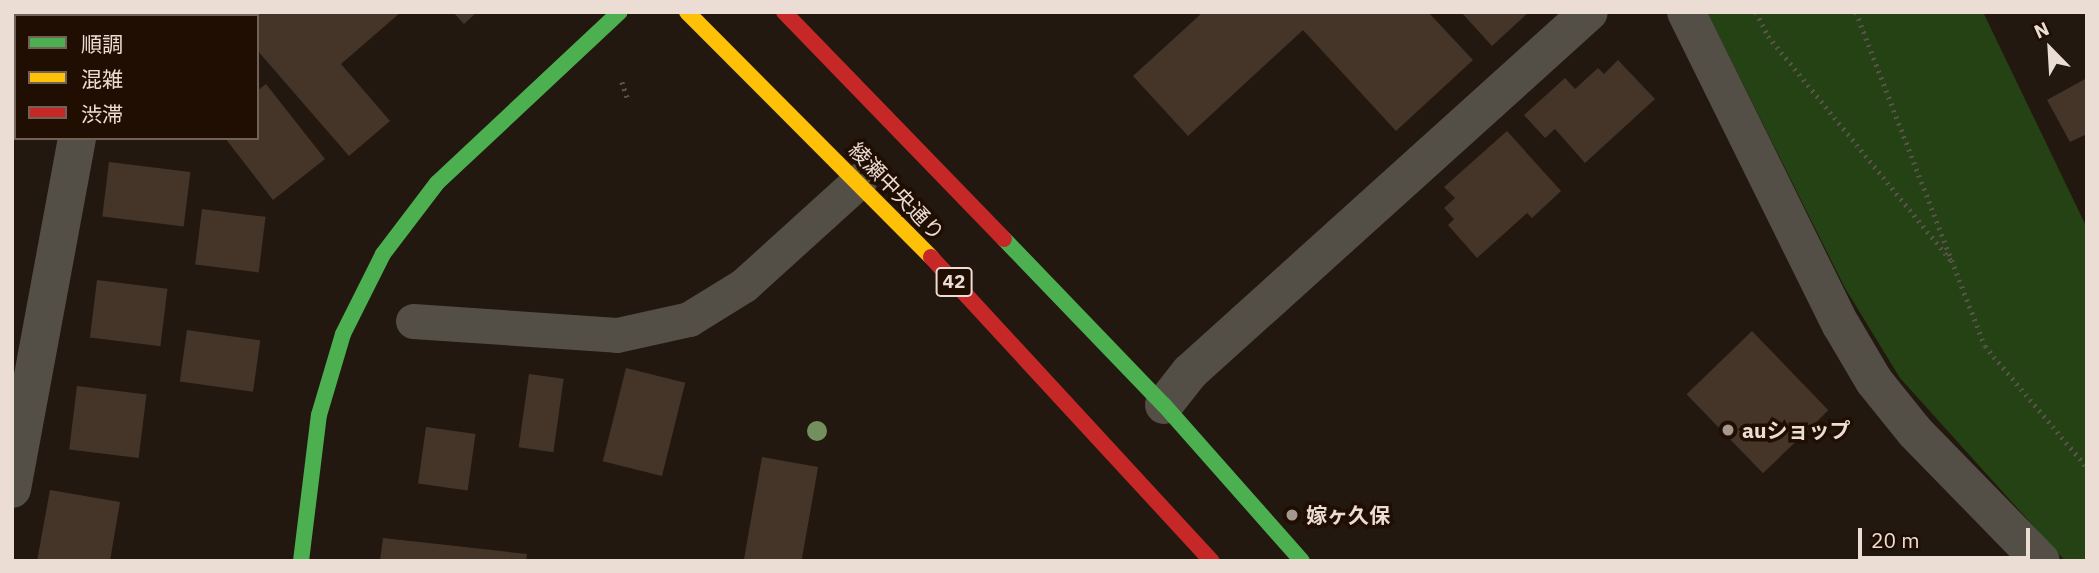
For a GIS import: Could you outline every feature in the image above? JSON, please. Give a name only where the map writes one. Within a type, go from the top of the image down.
[{"type":"main road","points":[[301,561],[319,415],[343,334],[383,254],[437,183],[620,12]]},
{"type":"main road","name":"綾瀬中央通り","points":[[687,12],[860,180],[1212,561]]},
{"type":"main road","name":"綾瀬中央通り","points":[[784,12],[1164,405],[1302,561]]},
{"type":"street","points":[[1164,405],[1191,372],[1589,12]]},
{"type":"street","points":[[1686,12],[1841,325],[1874,381],[1915,432],[2040,561]]},
{"type":"street","points":[[12,489],[76,140]]},
{"type":"lane","points":[[413,321],[617,335],[689,319],[744,285],[860,180]]},
{"type":"path","points":[[1756,12],[1768,36],[1957,267]]},
{"type":"path","points":[[1856,12],[1957,267],[1985,346],[2087,467]]},
{"type":"path","points":[[622,82],[629,102]]},
{"type":"green space","points":[[1707,12],[1983,12],[2087,228],[2087,561],[2065,561],[1900,378],[1845,288]]},
{"type":"building","points":[[224,12],[401,12],[341,64],[390,121],[349,156],[259,52],[259,14]]},
{"type":"building","points":[[453,12],[477,12],[464,24]]},
{"type":"building","points":[[1203,12],[1428,12],[1473,60],[1396,131],[1303,30],[1188,136],[1133,76]]},
{"type":"building","points":[[1461,12],[1529,12],[1492,46]]},
{"type":"building","points":[[12,53],[14,79],[12,99]]},
{"type":"building","points":[[1618,60],[1655,99],[1585,163],[1555,129],[1545,138],[1524,115],[1565,78],[1575,89],[1598,68],[1604,74]]},
{"type":"building","points":[[2087,78],[2087,134],[2070,142],[2047,100]]},
{"type":"building","points":[[266,84],[325,159],[273,200],[227,140],[259,140],[259,89]]},
{"type":"building","points":[[1507,131],[1561,191],[1532,218],[1527,213],[1477,258],[1448,225],[1454,219],[1444,208],[1455,198],[1444,187]]},
{"type":"building","points":[[109,162],[190,172],[184,227],[102,217]]},
{"type":"building","points":[[202,209],[266,217],[259,272],[195,265]]},
{"type":"building","points":[[97,280],[167,289],[160,346],[90,338]]},
{"type":"building","points":[[187,330],[260,340],[253,392],[180,381]]},
{"type":"building","points":[[1752,331],[1828,410],[1763,473],[1687,394]]},
{"type":"building","points":[[626,368],[685,383],[662,476],[603,461]]},
{"type":"building","points":[[529,374],[564,379],[553,452],[519,447]]},
{"type":"building","points":[[77,386],[146,395],[139,458],[69,450]]},
{"type":"building","points":[[426,427],[476,434],[468,490],[418,483]]},
{"type":"building","points":[[762,457],[818,467],[802,561],[744,559]]},
{"type":"building","points":[[50,490],[120,502],[110,561],[37,561]]},
{"type":"building","points":[[383,538],[527,554],[526,561],[380,561]]},
{"type":"traffic: fast","points":[[301,561],[319,415],[343,334],[383,254],[437,183],[620,12]]},
{"type":"traffic: fast","points":[[1004,239],[1164,405],[1302,561]]},
{"type":"traffic: slow","points":[[687,12],[931,257]]},
{"type":"traffic: jam","points":[[784,12],[1004,239]]},
{"type":"traffic: jam","points":[[931,257],[1212,561]]},
{"type":"place","name":"auショップ","points":[[1728,430]]},
{"type":"place","name":"嫁ヶ久保","points":[[1292,515]]}]
